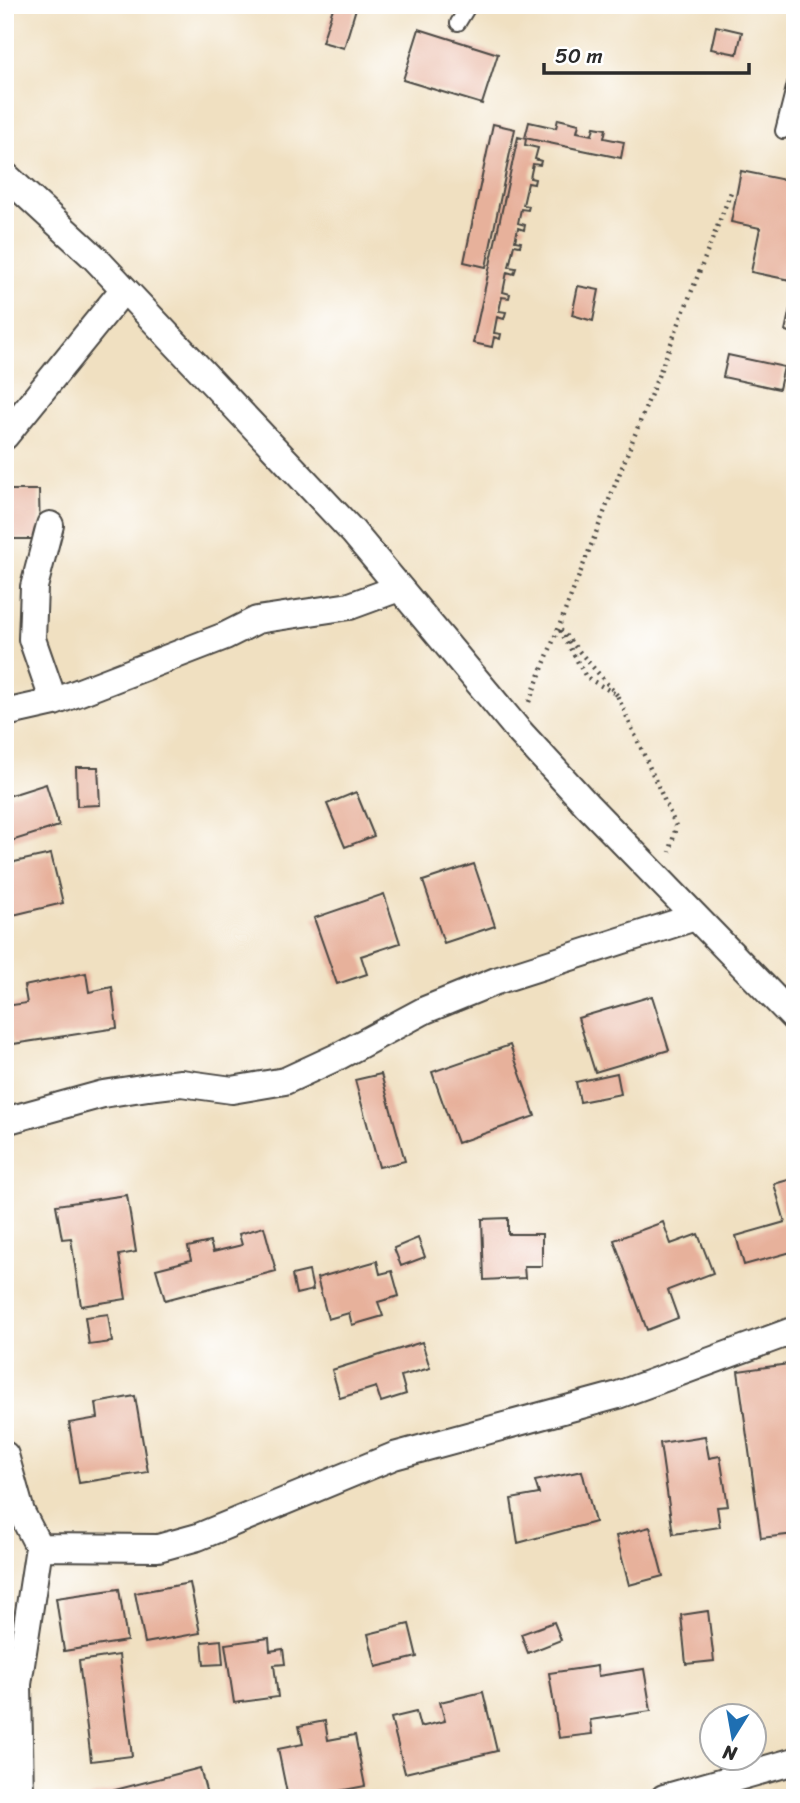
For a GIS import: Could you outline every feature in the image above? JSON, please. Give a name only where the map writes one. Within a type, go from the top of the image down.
[{"type":"street","points":[[5,175],[95,258],[353,532],[518,730],[795,1019]]},
{"type":"street","points":[[5,436],[124,289]]},
{"type":"street","points":[[50,525],[34,587],[32,639],[54,702]]},
{"type":"street","points":[[5,713],[54,702],[225,636],[257,620],[349,606],[400,588]]},
{"type":"street","points":[[5,1121],[103,1094],[148,1087],[181,1083],[232,1090],[285,1081],[339,1056],[425,1010],[484,985],[695,917]]},
{"type":"street","points":[[40,1547],[158,1548],[188,1539],[394,1456],[618,1395],[795,1330]]},
{"type":"street","points":[[5,1455],[21,1512],[40,1547],[18,1684],[20,1798]]},
{"type":"street","points":[[664,1798],[795,1761]]},
{"type":"lane","points":[[458,23],[469,5]]},
{"type":"lane","points":[[783,131],[795,84]]},
{"type":"path","points":[[518,730],[732,192]]},
{"type":"path","points":[[559,628],[586,677],[617,695]]},
{"type":"path","points":[[559,628],[617,695],[676,826],[662,883]]},
{"type":"building","points":[[334,5],[357,5],[344,48],[322,42]]},
{"type":"building","points":[[716,26],[742,32],[737,54],[711,49]]},
{"type":"building","points":[[419,29],[498,54],[482,104],[403,80]]},
{"type":"building","points":[[558,119],[579,124],[577,132],[592,135],[594,127],[606,129],[604,138],[624,142],[621,158],[525,138],[529,122],[556,128]]},
{"type":"building","points":[[493,124],[515,129],[486,267],[464,262]]},
{"type":"building","points":[[518,137],[526,139],[525,145],[538,148],[535,159],[541,161],[540,165],[533,164],[530,178],[535,179],[534,184],[528,183],[523,205],[529,206],[528,210],[521,209],[518,223],[525,225],[524,230],[518,228],[515,241],[521,242],[520,246],[514,245],[509,267],[516,268],[514,274],[507,272],[503,292],[510,294],[509,298],[502,297],[499,311],[506,312],[504,319],[497,317],[494,333],[501,334],[500,339],[494,337],[492,347],[473,343]]},
{"type":"building","points":[[741,171],[795,182],[795,281],[751,272],[760,228],[731,222]]},
{"type":"building","points":[[578,286],[599,290],[593,321],[572,315]]},
{"type":"building","points":[[792,299],[795,300],[795,333],[785,331]]},
{"type":"building","points":[[728,355],[784,367],[779,389],[723,377]]},
{"type":"building","points":[[5,490],[39,490],[40,539],[5,539]]},
{"type":"building","points":[[76,767],[98,767],[100,805],[77,806]]},
{"type":"building","points":[[46,784],[59,826],[5,843],[5,797]]},
{"type":"building","points":[[356,792],[374,836],[345,847],[327,804]]},
{"type":"building","points":[[51,854],[63,903],[5,917],[5,864]]},
{"type":"building","points":[[474,864],[495,926],[444,943],[423,881]]},
{"type":"building","points":[[384,894],[400,943],[361,956],[367,974],[337,984],[314,918]]},
{"type":"building","points":[[86,973],[89,992],[112,987],[117,1028],[13,1044],[5,1006],[27,1003],[24,986]]},
{"type":"building","points":[[652,996],[669,1050],[595,1072],[578,1018]]},
{"type":"building","points":[[510,1045],[535,1116],[457,1143],[432,1072]]},
{"type":"building","points":[[617,1073],[621,1094],[580,1102],[576,1082]]},
{"type":"building","points":[[381,1074],[405,1161],[379,1167],[355,1080]]},
{"type":"building","points":[[795,1178],[795,1251],[744,1265],[736,1236],[785,1222],[774,1184]]},
{"type":"building","points":[[127,1195],[136,1252],[119,1255],[126,1299],[81,1306],[71,1238],[62,1239],[56,1205]]},
{"type":"building","points":[[508,1218],[508,1234],[542,1234],[542,1266],[524,1266],[525,1278],[484,1280],[482,1219]]},
{"type":"building","points":[[663,1222],[671,1244],[698,1234],[713,1273],[668,1290],[678,1318],[647,1330],[614,1240]]},
{"type":"building","points":[[264,1227],[276,1271],[165,1300],[156,1269],[191,1260],[188,1247],[210,1242],[213,1252],[242,1245],[239,1234]]},
{"type":"building","points":[[418,1238],[425,1257],[401,1266],[394,1248]]},
{"type":"building","points":[[377,1261],[380,1274],[392,1271],[399,1296],[378,1302],[383,1316],[352,1325],[349,1313],[328,1319],[317,1278]]},
{"type":"building","points":[[309,1271],[313,1290],[296,1294],[292,1275]]},
{"type":"building","points":[[108,1314],[112,1342],[89,1345],[85,1317]]},
{"type":"building","points":[[422,1342],[430,1368],[401,1376],[406,1394],[381,1402],[376,1387],[340,1398],[332,1370]]},
{"type":"building","points":[[789,1364],[795,1405],[795,1534],[761,1538],[738,1371]]},
{"type":"building","points":[[135,1396],[148,1472],[79,1483],[69,1423],[98,1418],[96,1403]]},
{"type":"building","points":[[705,1436],[709,1458],[720,1456],[728,1506],[717,1507],[720,1527],[673,1534],[660,1443]]},
{"type":"building","points":[[582,1471],[595,1522],[518,1543],[511,1499],[539,1494],[535,1481]]},
{"type":"building","points":[[650,1527],[663,1576],[629,1585],[616,1536]]},
{"type":"building","points":[[190,1583],[200,1633],[145,1643],[135,1593]]},
{"type":"building","points":[[119,1589],[127,1641],[64,1651],[56,1598]]},
{"type":"building","points":[[708,1611],[714,1661],[686,1664],[681,1615]]},
{"type":"building","points":[[554,1622],[561,1640],[528,1653],[521,1634]]},
{"type":"building","points":[[409,1624],[417,1657],[376,1667],[368,1634]]},
{"type":"building","points":[[269,1638],[270,1651],[283,1649],[285,1664],[274,1665],[278,1697],[234,1703],[225,1644]]},
{"type":"building","points":[[221,1640],[223,1664],[204,1665],[202,1642]]},
{"type":"building","points":[[119,1655],[132,1756],[91,1761],[79,1661]]},
{"type":"building","points":[[597,1666],[598,1676],[644,1669],[651,1711],[590,1720],[592,1734],[559,1738],[549,1673]]},
{"type":"building","points":[[483,1692],[497,1751],[405,1773],[391,1718],[416,1712],[420,1727],[445,1721],[440,1702]]},
{"type":"building","points":[[325,1721],[328,1740],[355,1735],[365,1786],[303,1798],[288,1798],[278,1749],[303,1744],[299,1726]]},
{"type":"building","points":[[200,1768],[208,1798],[88,1798],[88,1797]]}]
